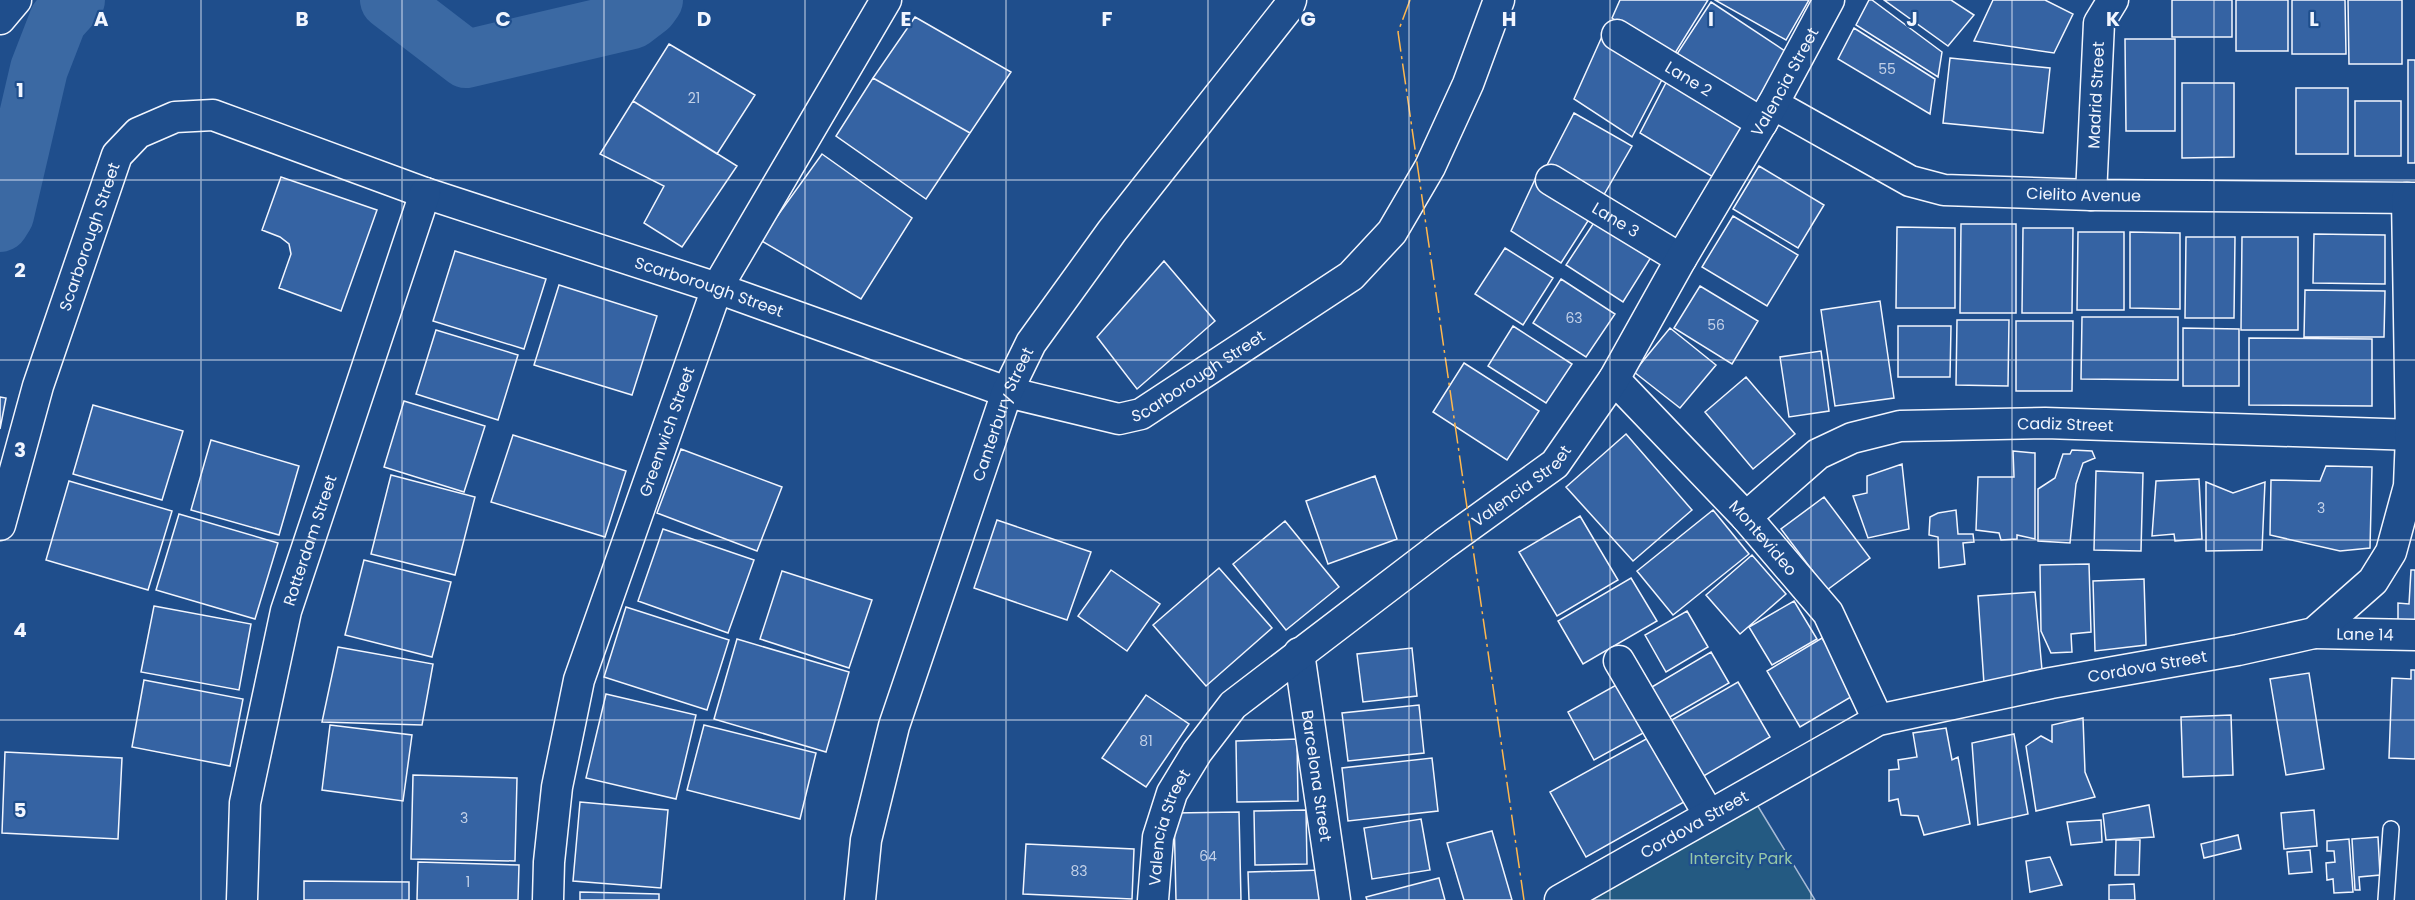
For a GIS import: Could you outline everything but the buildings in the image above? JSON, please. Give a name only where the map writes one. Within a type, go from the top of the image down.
[{"type":"street","points":[[0,19],[16,0]]},
{"type":"street","name":"Greenwich Street","points":[[548,900],[549,862],[557,787],[579,680],[717,288],[886,0]]},
{"type":"street","name":"Canterbury Street","points":[[860,900],[866,840],[894,726],[1007,392],[1031,342],[1112,231],[1288,8],[1291,0]]},
{"type":"street","name":"Scarborough Street","points":[[0,525],[38,386],[117,156],[138,133],[175,117],[213,116],[425,193],[717,288],[1007,392],[1119,419],[1141,414],[1350,276],[1392,232],[1430,167],[1468,84],[1499,0]]},
{"type":"street","name":"Valencia Street","points":[[1153,900],[1158,837],[1173,793],[1197,752],[1233,705],[1444,544],[1556,464],[1614,379],[1681,259],[1767,114],[1829,0]]},
{"type":"street","name":"Madrid Street","points":[[2091,195],[2098,23],[2113,0]]},
{"type":"street","name":"Lane 2","points":[[1617,35],[1767,114]]},
{"type":"street","name":"Cielito Avenue","points":[[1767,114],[1910,182],[1944,190],[2091,195],[2411,198]]},
{"type":"street","name":"Lane 3","points":[[1551,180],[1681,259]]},
{"type":"street","name":"Rotterdam Street","points":[[242,900],[245,803],[286,611],[425,193]]},
{"type":"street","name":"Cordova Street","points":[[1560,900],[1878,720],[2051,683],[2238,650],[2314,633],[2373,581],[2391,552],[2409,486],[2413,435],[2411,198]]},
{"type":"street","name":"Montevideo","points":[[1614,379],[1746,517],[1828,613],[1878,720]]},
{"type":"street","name":"Cadiz Street","points":[[1746,517],[1818,454],[1852,438],[1900,426],[2045,423],[2413,435]]},
{"type":"street","name":"Lane 14","points":[[2314,633],[2415,635]]},
{"type":"street","name":"Barcelona Street","points":[[1299,653],[1335,900]]},
{"type":"street","points":[[1619,661],[1709,815]]},
{"type":"lane","points":[[2386,900],[2391,829]]},
{"type":"green space","name":"Intercity Park","points":[[1756,803],[1815,900],[1575,900]]},
{"type":"waterway","points":[[0,223],[5,215],[39,69],[58,20],[76,0]]},
{"type":"waterway","points":[[389,0],[466,59],[632,20],[649,7],[654,0]]},
{"type":"power","points":[[1410,0],[1398,32],[1524,900]]}]
